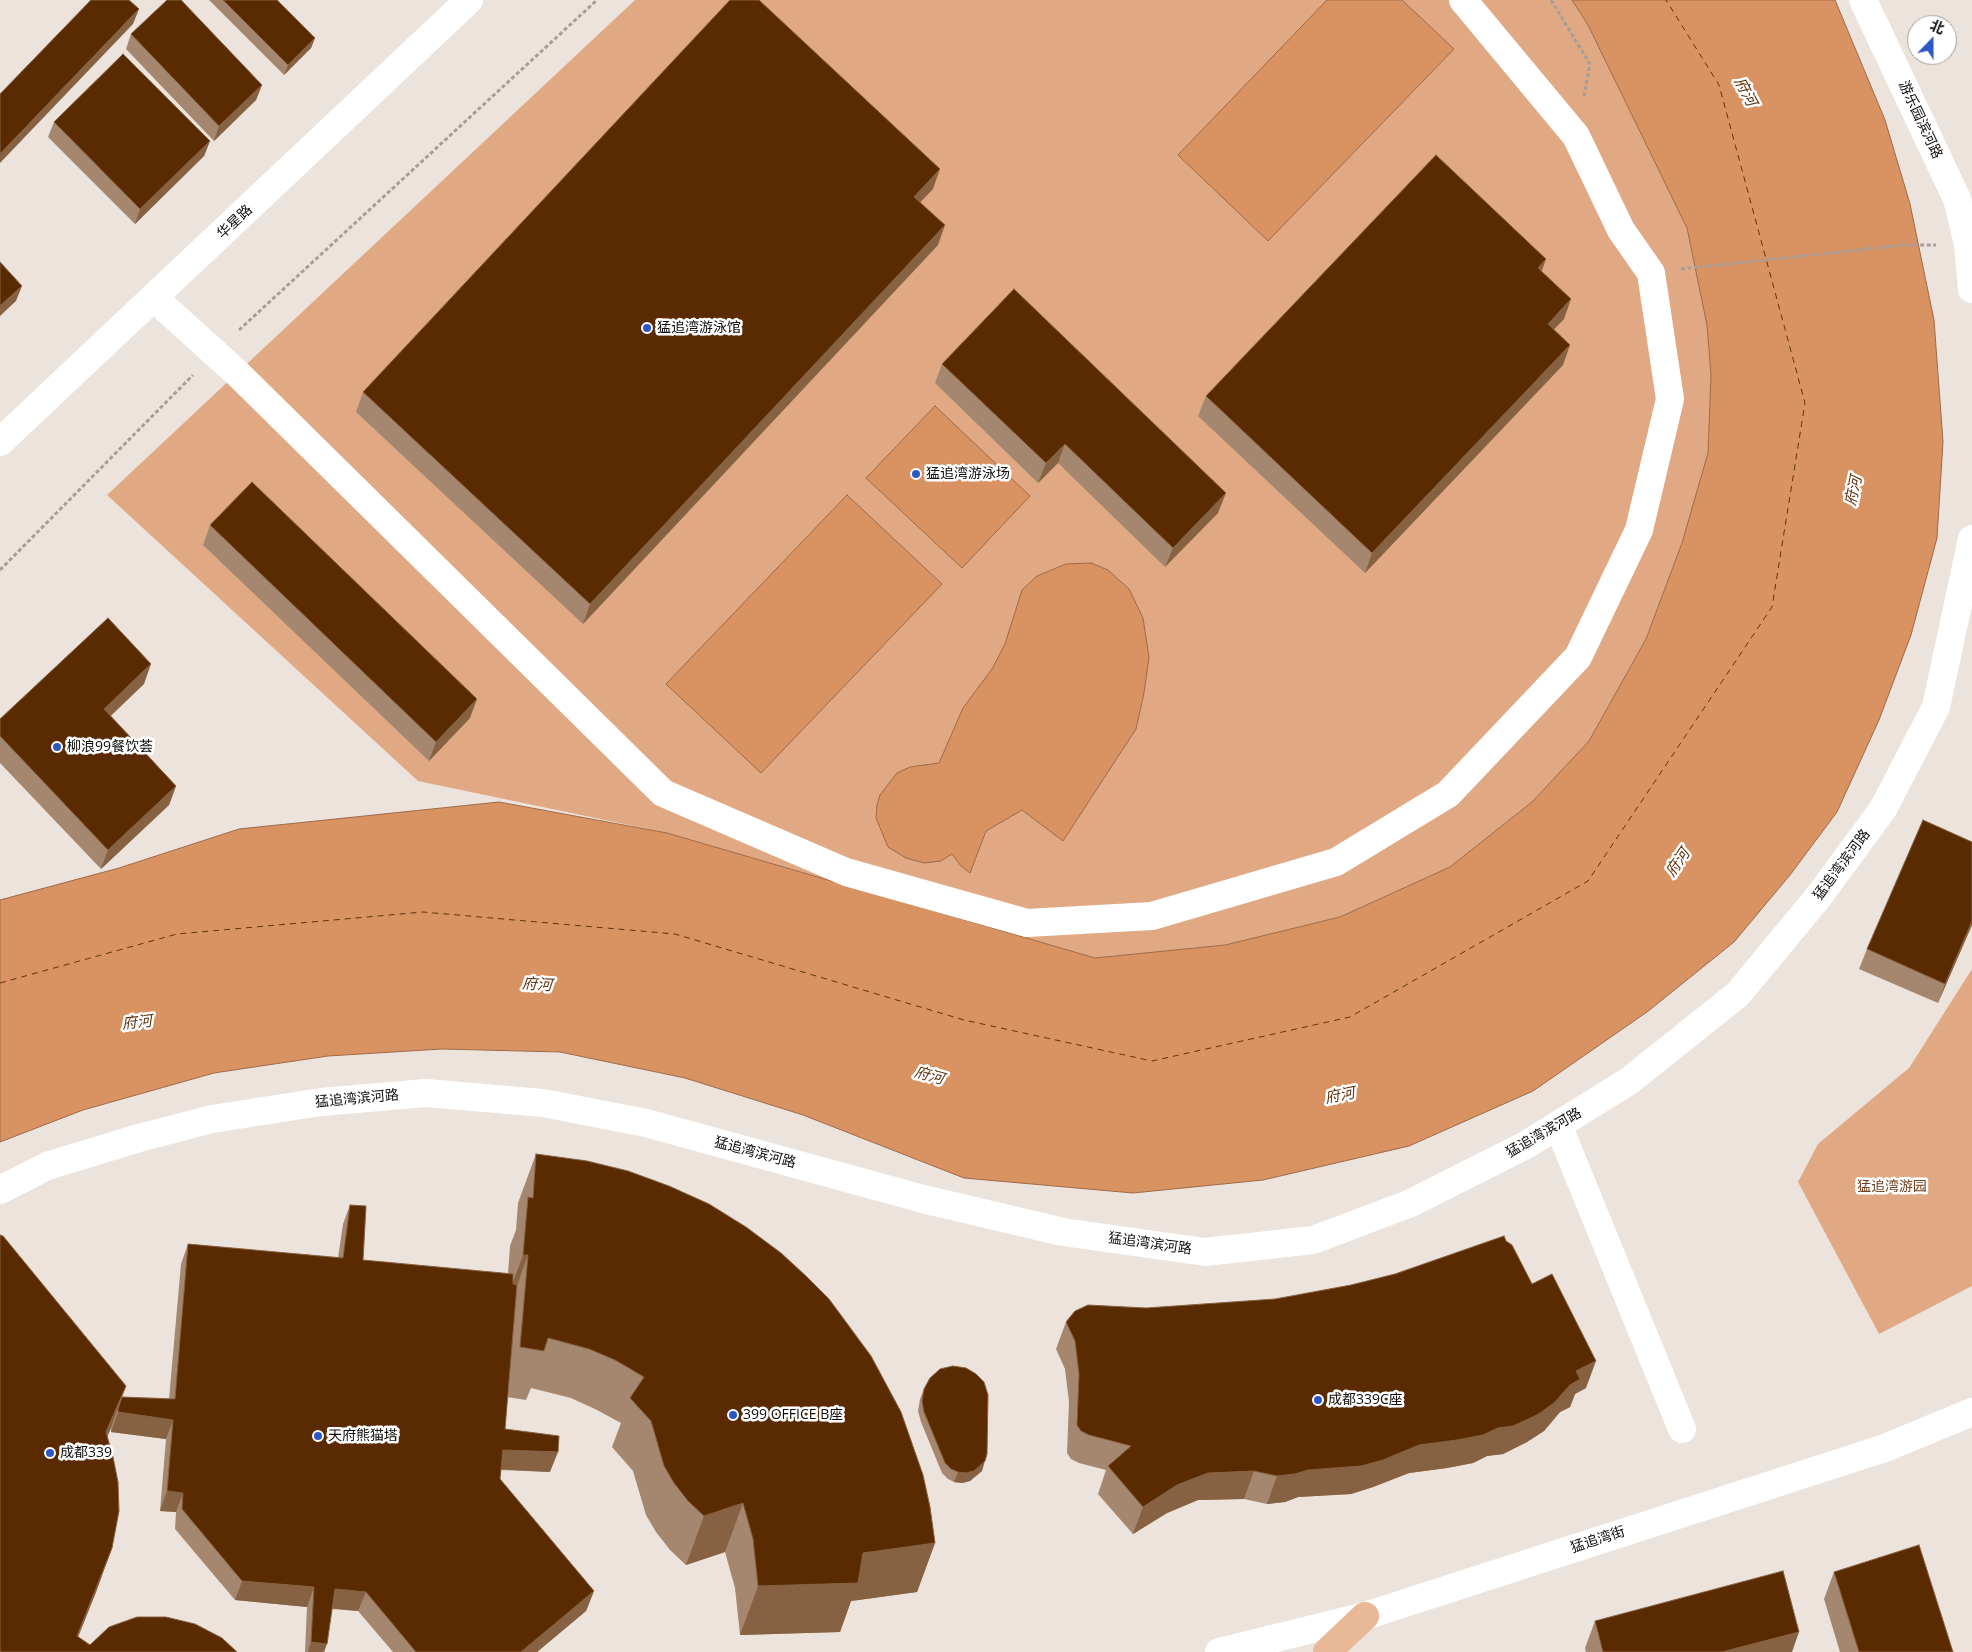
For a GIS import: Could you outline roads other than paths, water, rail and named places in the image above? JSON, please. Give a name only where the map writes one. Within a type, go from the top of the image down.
[{"type":"main road","points":[[1327,1652],[1365,1616]]},
{"type":"street","name":"华星路","points":[[0,442],[469,0]]},
{"type":"street","points":[[154,298],[215,352],[663,793],[846,872],[1027,923],[1152,916],[1336,862],[1448,794],[1578,657],[1639,530],[1670,399],[1664,271],[1621,230],[1576,136],[1463,0]]},
{"type":"street","name":"游乐园滨河路","points":[[1863,0],[1957,199],[1970,244]]},
{"type":"street","points":[[1970,244],[1972,289]]},
{"type":"street","name":"猛追湾滨河路","points":[[0,1190],[47,1166],[139,1138],[212,1119],[321,1102],[426,1093],[543,1103],[646,1123],[923,1199],[1063,1232],[1205,1252],[1313,1240],[1411,1203],[1526,1145],[1629,1081],[1738,994],[1819,896],[1883,809],[1936,707],[1972,539]]},
{"type":"street","points":[[1558,1125],[1682,1429]]},
{"type":"street","name":"猛追湾街","points":[[1219,1652],[1365,1616],[1885,1448],[1972,1412]]},
{"type":"water","points":[[1327,0],[1402,0],[1454,49],[1268,241],[1178,155]]},
{"type":"water","name":"府河","points":[[1572,0],[1835,0],[1885,120],[1910,204],[1934,320],[1943,442],[1937,538],[1911,635],[1879,720],[1837,812],[1790,875],[1734,942],[1647,1012],[1533,1091],[1409,1146],[1263,1180],[1133,1193],[964,1178],[803,1115],[685,1078],[560,1052],[442,1049],[328,1056],[214,1073],[83,1110],[0,1142],[0,900],[119,868],[239,829],[499,802],[667,833],[1095,958],[1225,945],[1340,917],[1450,867],[1532,802],[1589,741],[1646,639],[1682,543],[1708,453],[1711,375],[1707,325],[1687,228],[1588,25]]},
{"type":"water","points":[[935,406],[1030,496],[962,568],[866,478]]},
{"type":"water","points":[[847,495],[942,584],[761,773],[666,684]]},
{"type":"water","points":[[1091,563],[1108,570],[1129,589],[1143,618],[1149,657],[1136,729],[1063,841],[1022,810],[986,831],[970,873],[961,866],[952,854],[941,861],[924,863],[906,858],[888,847],[876,818],[880,795],[897,773],[910,767],[939,763],[963,708],[992,669],[1005,644],[1022,590],[1037,576],[1066,564]]},
{"type":"place","name":"猛追湾游泳馆","points":[[647,328]]},
{"type":"place","name":"猛追湾游泳场","points":[[916,474]]},
{"type":"place","name":"柳浪99餐饮荟","points":[[57,747]]},
{"type":"place","name":"成都339C座","points":[[1318,1400]]},
{"type":"place","name":"399 OFFICE B座","points":[[733,1415]]},
{"type":"place","name":"天府熊猫塔","points":[[318,1436]]},
{"type":"place","name":"成都339","points":[[50,1453]]},
{"type":"park label","name":"猛追湾游园","points":[[1892,1187]]}]
